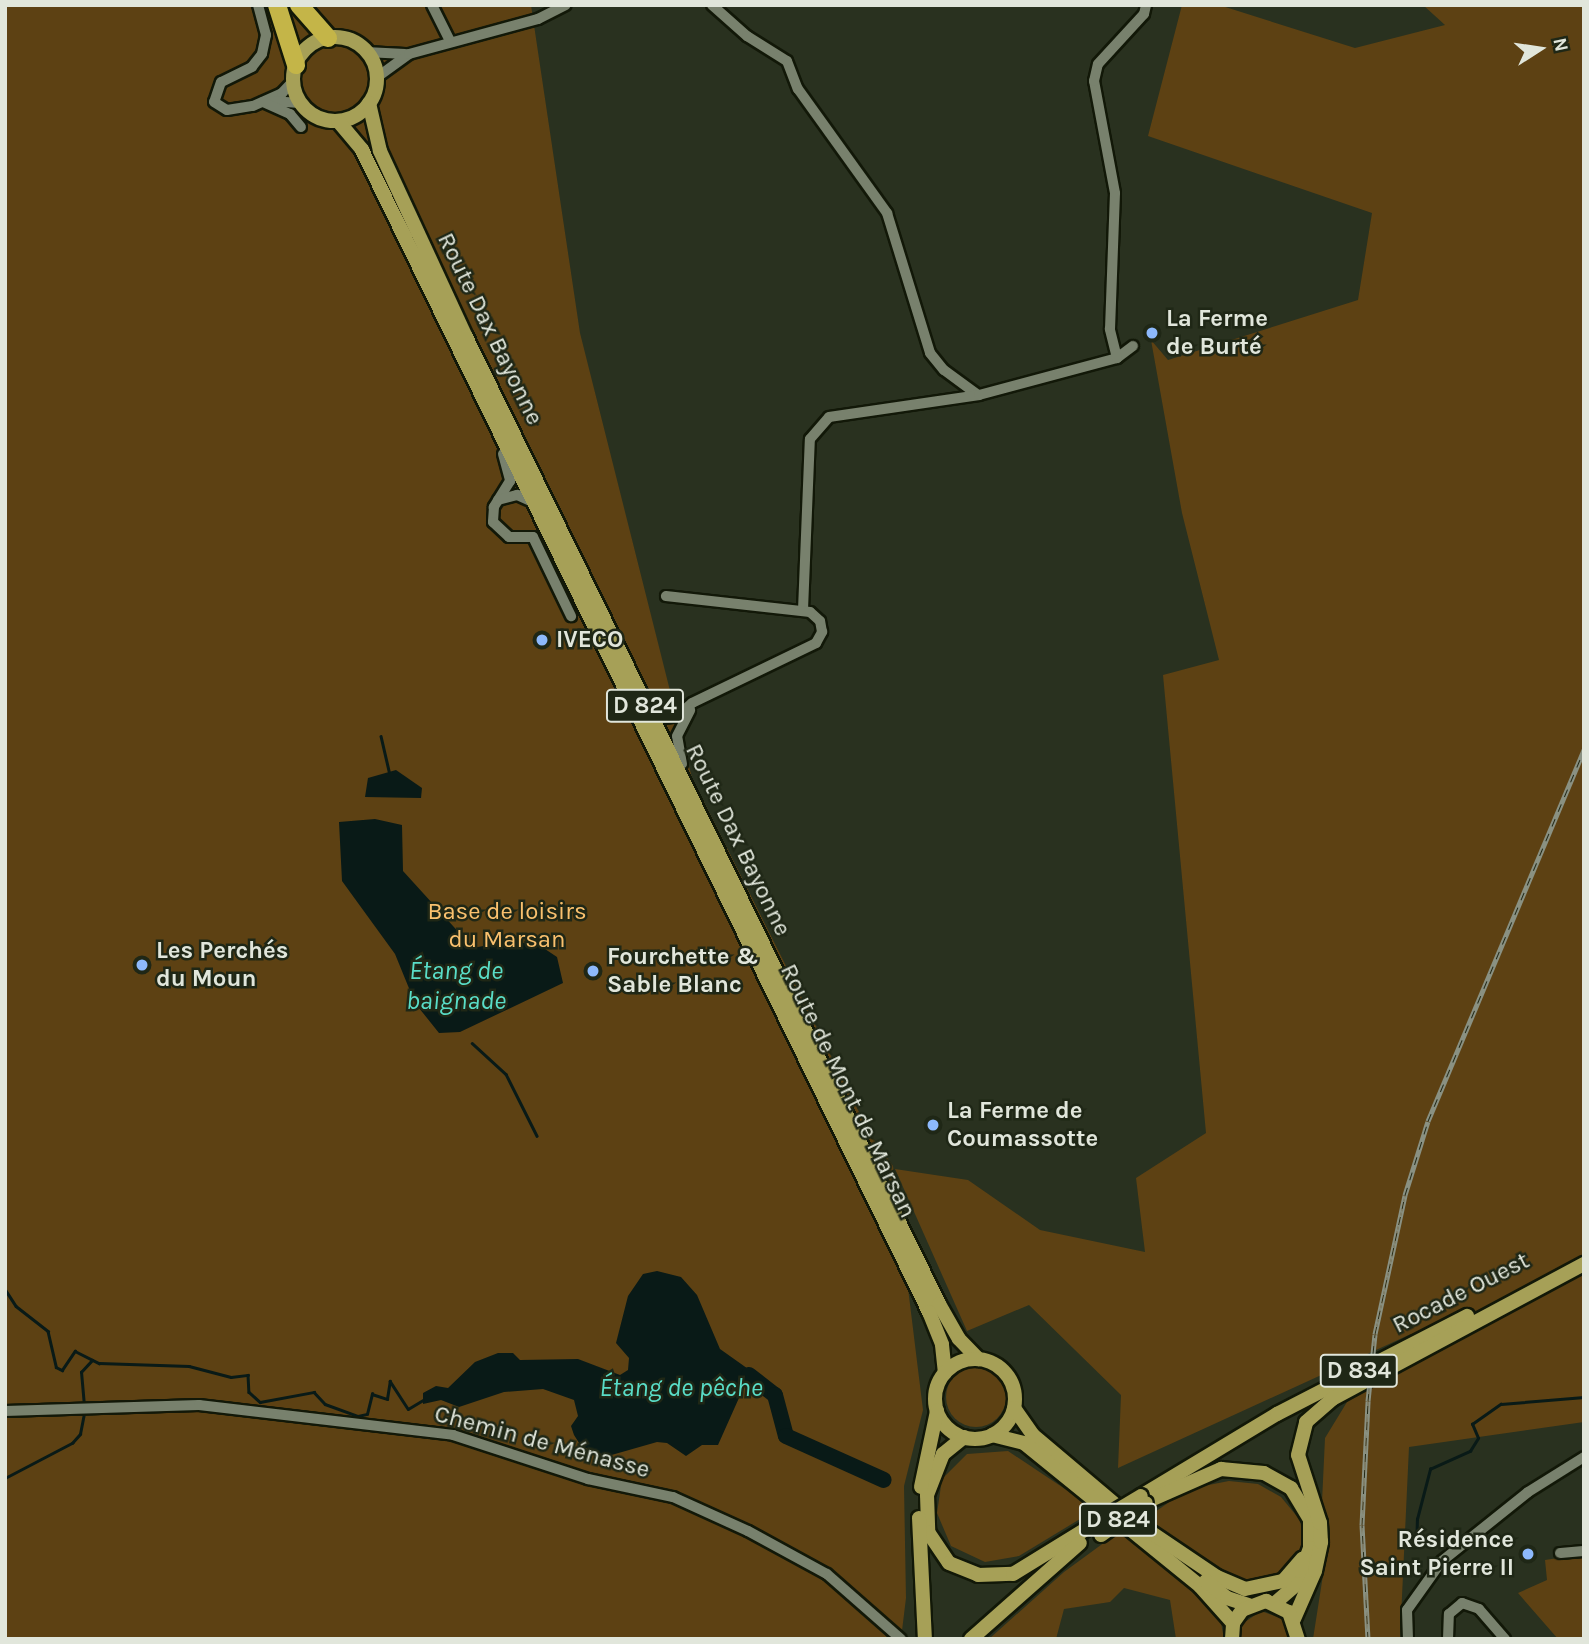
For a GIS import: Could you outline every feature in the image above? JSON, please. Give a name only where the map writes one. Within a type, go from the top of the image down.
[{"type":"highway","points":[[276,5],[294,73]]},
{"type":"highway","points":[[299,5],[328,38]]},
{"type":"main road","points":[[328,38],[348,40],[366,52],[376,78],[369,103],[361,112],[338,121],[317,117],[300,103],[294,73],[306,50],[328,38]]},
{"type":"main road","name":"Route Dax Bayonne","points":[[369,103],[380,151],[414,227],[651,719],[939,1304],[959,1339],[978,1359]]},
{"type":"main road","name":"Route de Mont de Marsan","points":[[338,121],[362,150],[929,1312],[942,1345],[945,1373]]},
{"type":"main road","name":"Rocade Ouest","points":[[1144,1499],[1286,1409],[1584,1256]]},
{"type":"main road","points":[[1298,1639],[1294,1619],[1315,1571],[1321,1542],[1318,1516],[1298,1455],[1306,1422],[1332,1399],[1584,1264]]},
{"type":"main road","points":[[925,1639],[919,1507],[937,1410],[936,1391],[945,1373],[963,1360],[978,1359],[1006,1373],[1014,1390],[1014,1408],[1006,1424],[992,1435],[964,1437],[947,1427],[937,1410]]},
{"type":"main road","name":"D 824","points":[[1014,1408],[1033,1435],[1140,1525],[1224,1595],[1249,1605]]},
{"type":"main road","name":"D 824","points":[[992,1435],[1024,1443],[1200,1586],[1233,1623]]},
{"type":"main road","name":"D 824","points":[[964,1437],[943,1454],[927,1495],[926,1526],[935,1548],[961,1570],[994,1577],[1013,1574],[1096,1530]]},
{"type":"main road","name":"D 824","points":[[1144,1499],[1203,1474],[1245,1468],[1264,1473],[1291,1488],[1304,1505],[1310,1520],[1310,1549],[1301,1578],[1275,1603]]},
{"type":"main road","name":"D 834","points":[[971,1639],[1015,1597],[1096,1530],[1144,1499]]},
{"type":"main road","name":"D 824","points":[[1140,1525],[1216,1577],[1245,1589],[1283,1581],[1310,1549]]},
{"type":"main road","points":[[1232,1639],[1233,1623],[1249,1605],[1275,1603],[1294,1619]]},
{"type":"street","points":[[258,5],[266,35],[262,54],[252,66],[220,82],[214,96],[216,105],[227,110],[264,102],[300,103]]},
{"type":"street","points":[[432,5],[450,41]]},
{"type":"street","points":[[376,78],[409,54],[538,19],[566,5]]},
{"type":"street","points":[[712,5],[747,36],[784,56],[798,89],[887,214],[930,353],[944,370],[979,395]]},
{"type":"street","points":[[1116,358],[1110,330],[1115,193],[1094,81],[1098,64],[1143,15],[1146,5]]},
{"type":"street","points":[[366,52],[409,54]]},
{"type":"street","points":[[264,102],[282,93],[294,73]]},
{"type":"street","points":[[264,102],[290,114],[301,127]]},
{"type":"street","points":[[803,610],[810,439],[816,428],[829,417],[979,395],[1116,358],[1133,346]]},
{"type":"street","points":[[469,369],[509,467],[510,481],[492,515],[495,527],[509,537],[533,537],[571,615]]},
{"type":"street","points":[[498,500],[517,495],[534,502]]},
{"type":"street","points":[[651,719],[672,718],[703,698],[816,643],[822,626],[813,614],[803,610],[666,596]]},
{"type":"street","points":[[703,698],[684,716],[676,749],[722,864]]},
{"type":"street","name":"Chemin de Ménasse","points":[[5,1411],[199,1405],[440,1432],[588,1479],[673,1497],[827,1574],[901,1639]]},
{"type":"street","points":[[1408,1639],[1407,1610],[1442,1561],[1528,1492],[1584,1457]]},
{"type":"street","points":[[1560,1553],[1584,1551]]},
{"type":"street","points":[[1448,1639],[1450,1614],[1462,1603],[1479,1609],[1504,1639]]},
{"type":"green space","name":"Base de loisirs du Marsan","points":[[5,5],[531,5],[580,333],[692,778],[870,1134],[893,1166],[923,1410],[904,1486],[906,1598],[901,1639],[5,1639]]},
{"type":"green space","points":[[1182,5],[1219,5],[1355,48],[1445,25],[1423,5],[1584,5],[1584,1422],[1409,1447],[1400,1639],[1313,1639],[1328,1543],[1328,1520],[1322,1502],[1325,1438],[1347,1402],[1422,1359],[1411,1334],[1118,1468],[1121,1395],[1029,1305],[967,1331],[895,1169],[968,1180],[1040,1230],[1145,1252],[1136,1178],[1206,1133],[1163,675],[1219,660],[1182,513],[1151,340],[1168,360],[1358,300],[1372,213],[1148,136]]},
{"type":"green space","points":[[970,1367],[982,1367],[1001,1380],[1006,1397],[1004,1409],[993,1422],[982,1427],[970,1427],[951,1414],[946,1403],[946,1391],[959,1372]]},
{"type":"green space","points":[[1008,1451],[1086,1503],[1085,1516],[1019,1556],[985,1562],[951,1546],[937,1513],[942,1479],[967,1454]]},
{"type":"green space","points":[[1229,1481],[1258,1484],[1281,1497],[1300,1520],[1305,1550],[1294,1573],[1248,1583],[1209,1567],[1142,1521],[1188,1489]]},
{"type":"green space","points":[[1120,1531],[1208,1599],[1220,1617],[1224,1639],[1176,1639],[1170,1600],[1124,1588],[1110,1602],[1064,1609],[1056,1639],[989,1639],[1064,1572]]},
{"type":"green space","points":[[1584,1554],[1584,1639],[1558,1639],[1518,1593],[1547,1580],[1545,1560]]},
{"type":"green space","points":[[1261,1611],[1283,1619],[1289,1639],[1240,1639],[1242,1624]]},
{"type":"water","points":[[396,770],[422,788],[421,798],[365,797],[368,778]]},
{"type":"water","name":"Étang de baignade","points":[[375,819],[402,825],[403,871],[473,948],[509,941],[539,945],[557,957],[563,983],[460,1032],[439,1033],[415,1003],[395,954],[342,881],[339,822]]},
{"type":"water","name":"Étang de pêche","points":[[657,1271],[681,1277],[697,1295],[720,1349],[751,1371],[718,1445],[702,1445],[686,1456],[667,1443],[657,1442],[608,1456],[595,1452],[581,1446],[574,1435],[571,1426],[578,1416],[574,1400],[543,1389],[504,1392],[459,1407],[441,1400],[423,1404],[423,1393],[436,1386],[448,1388],[475,1362],[498,1353],[513,1353],[520,1360],[578,1359],[620,1375],[628,1370],[629,1358],[616,1343],[628,1296],[643,1274]]},
{"type":"waterway","points":[[381,736],[389,771]]},
{"type":"waterway","points":[[472,1043],[506,1074],[537,1136]]},
{"type":"waterway","points":[[5,1289],[16,1306],[48,1331],[56,1367],[62,1370],[75,1351],[99,1363],[189,1366],[231,1377],[248,1375],[249,1392],[260,1402],[314,1392],[325,1404],[358,1416],[367,1414],[372,1394],[387,1399],[390,1381],[408,1409],[423,1400]]},
{"type":"waterway","points":[[84,1406],[81,1372],[92,1360]]},
{"type":"waterway","points":[[749,1375],[775,1395],[786,1436],[884,1480]]},
{"type":"waterway","points":[[1416,1547],[1417,1519],[1430,1469],[1470,1451],[1478,1438],[1472,1424],[1501,1404],[1584,1397]]},
{"type":"waterway","points":[[5,1478],[72,1443],[80,1434],[84,1413]]},
{"type":"railway","points":[[1368,1639],[1362,1525],[1368,1401],[1375,1334],[1405,1195],[1428,1121],[1584,749]]},
{"type":"place","name":"La Ferme de Burté","points":[[1152,333]]},
{"type":"place","name":"IVECO","points":[[542,640]]},
{"type":"place","name":"Les Perchés du Moun","points":[[142,965]]},
{"type":"place","name":"Fourchette & Sable Blanc","points":[[593,971]]},
{"type":"place","name":"La Ferme de Coumassotte","points":[[933,1125]]},
{"type":"place","name":"Résidence Saint Pierre II","points":[[1528,1554]]}]
